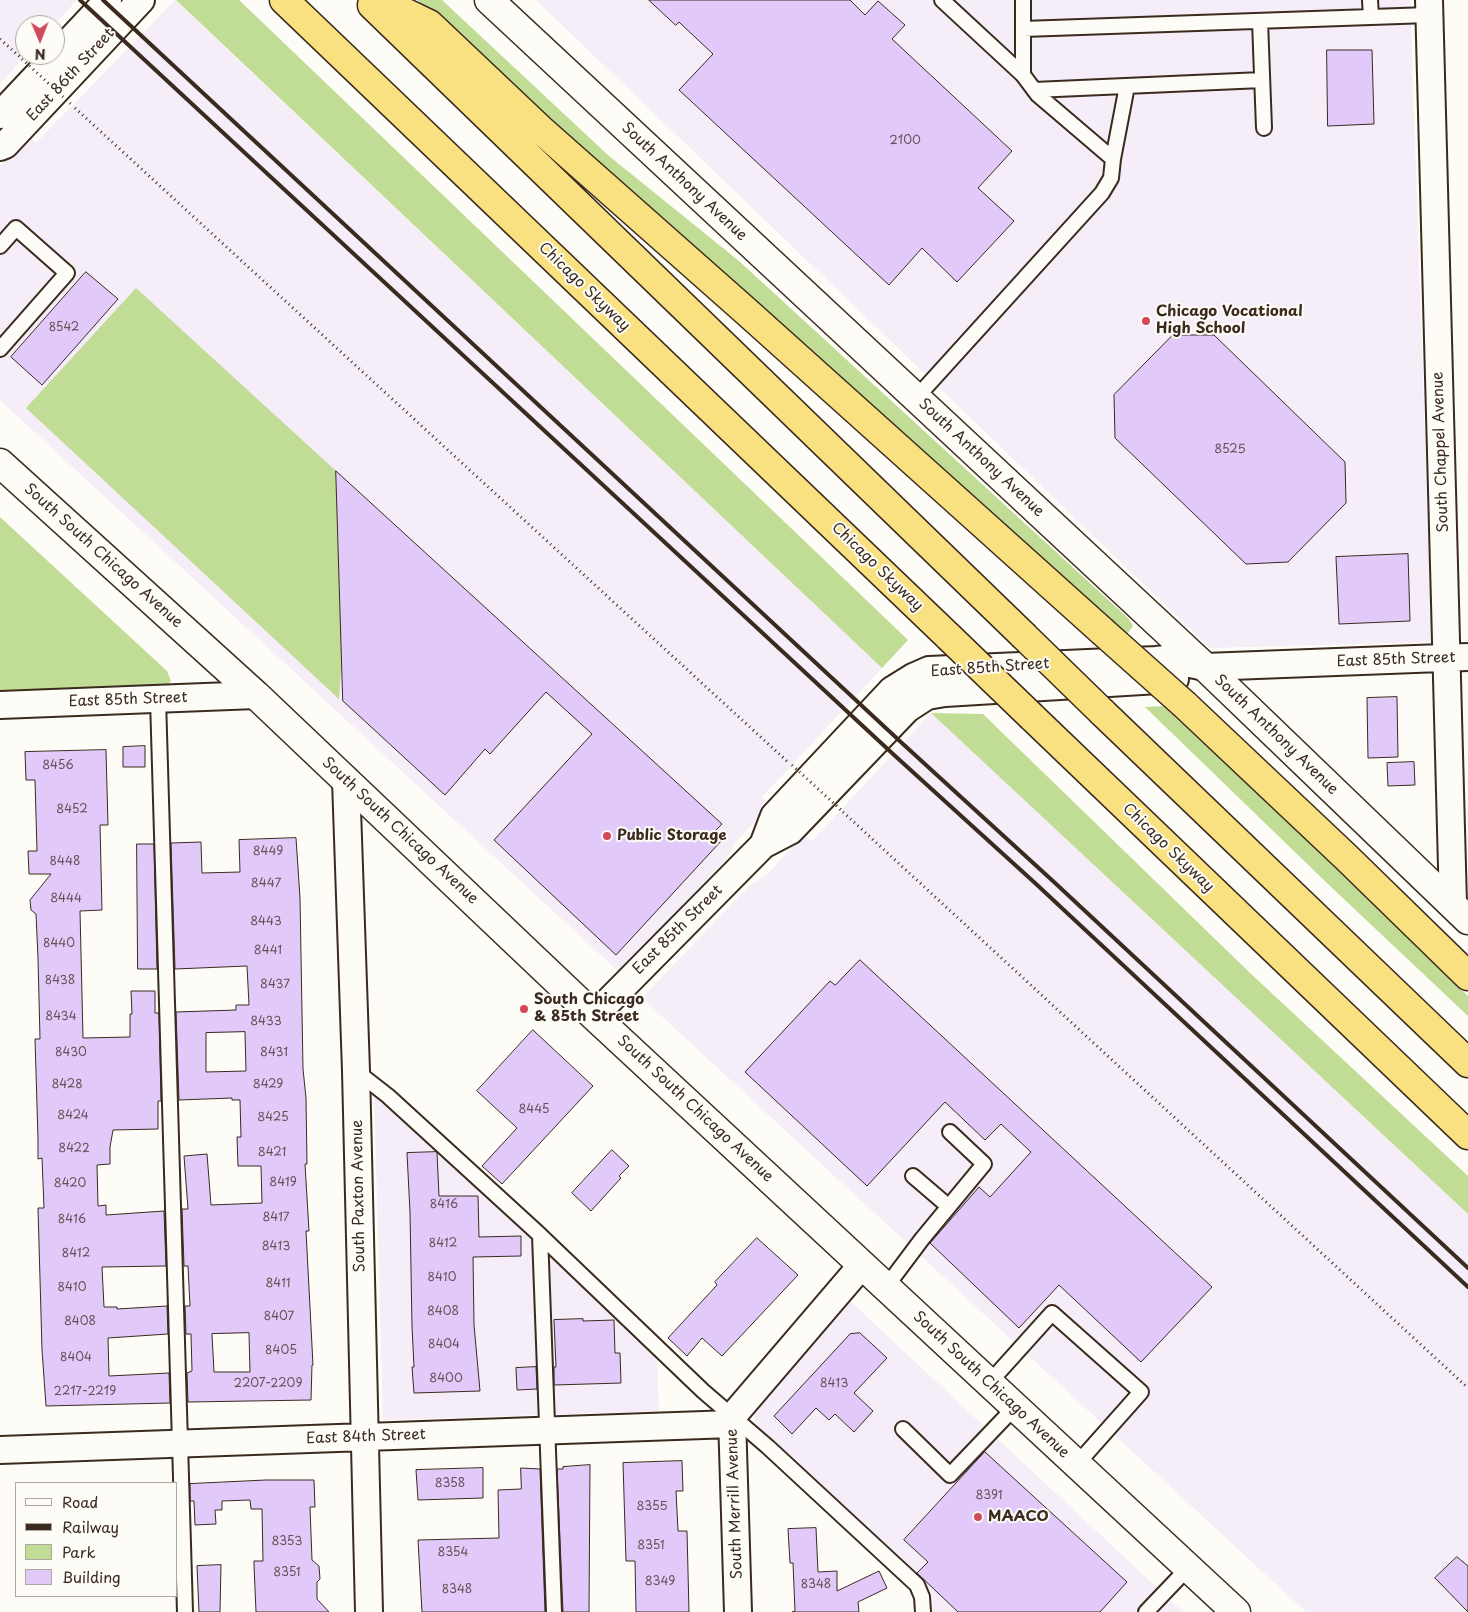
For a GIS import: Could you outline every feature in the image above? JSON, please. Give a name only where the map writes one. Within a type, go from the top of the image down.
[{"type":"highway","name":"Chicago Skyway","points":[[284,0],[1468,1135]]},
{"type":"highway","points":[[367,0],[1102,712],[1468,1063]]},
{"type":"highway","points":[[378,0],[429,24],[540,129],[1184,704],[1347,858],[1468,976]]},
{"type":"main road","name":"South Anthony Avenue","points":[[489,0],[1205,667],[1460,912]]},
{"type":"main road","name":"South South Chicago Avenue","points":[[0,463],[256,695],[594,1016],[1077,1464],[1230,1610]]},
{"type":"street","name":"East 86th Street","points":[[0,115],[108,0]]},
{"type":"street","name":"East 86th Street","points":[[0,147],[5,145],[141,0]]},
{"type":"street","name":"South Chappel Avenue","points":[[1429,8],[1457,657],[1460,912]]},
{"type":"street","name":"East 85th Street","points":[[594,1016],[763,844],[790,831],[907,709],[927,696],[945,693],[1187,678],[1205,667],[1457,657]]},
{"type":"street","name":"East 85th Street","points":[[0,706],[256,695]]},
{"type":"street","name":"South Paxton Avenue","points":[[346,780],[356,1071],[369,1612]]},
{"type":"street","name":"South Merrill Avenue","points":[[738,1612],[732,1420],[862,1265]]},
{"type":"street","name":"East 84th Street","points":[[0,1450],[547,1430],[732,1420]]},
{"type":"lane","points":[[942,0],[1024,75],[1038,95],[1113,159]]},
{"type":"lane","points":[[1023,0],[1024,75]]},
{"type":"lane","points":[[1370,0],[1371,17]]},
{"type":"lane","points":[[1023,29],[1371,17],[1429,8]]},
{"type":"lane","points":[[1260,21],[1264,128]]},
{"type":"lane","points":[[1034,90],[1262,80]]},
{"type":"lane","points":[[916,398],[1102,193],[1111,178],[1127,86]]},
{"type":"lane","points":[[0,246],[16,228],[67,273],[0,347]]},
{"type":"lane","points":[[158,699],[185,1612]]},
{"type":"lane","points":[[356,1071],[388,1096],[540,1236],[732,1420],[775,1454],[917,1586],[922,1597],[922,1612]]},
{"type":"lane","points":[[886,1287],[922,1238],[984,1164],[950,1132]]},
{"type":"lane","points":[[913,1176],[948,1206]]},
{"type":"lane","points":[[540,1236],[554,1612]]},
{"type":"lane","points":[[990,1383],[1052,1312],[1141,1392],[1077,1464]]},
{"type":"lane","points":[[903,1429],[950,1475],[1015,1407]]},
{"type":"lane","points":[[1146,1612],[1188,1568]]},
{"type":"path","points":[[0,38],[1468,1388]]},
{"type":"shaded area","points":[[0,0],[77,0],[63,15],[15,15],[15,65],[17,65],[0,84]]},
{"type":"shaded area","points":[[175,0],[882,668],[762,797],[770,805],[735,843],[726,859],[619,972],[0,400],[0,166],[28,136],[36,143]]},
{"type":"shaded area","name":"Chicago Vocational High School","points":[[536,0],[1410,0],[1432,642],[1210,648]]},
{"type":"shaded area","points":[[931,713],[1468,1214],[1468,1612],[1306,1612],[642,998],[749,886],[767,875],[803,835],[812,841]]},
{"type":"shaded area","points":[[374,1091],[656,1341],[659,1411],[383,1420]]},
{"type":"shaded area","points":[[850,1301],[1183,1612],[923,1612],[922,1597],[755,1443],[754,1408]]},
{"type":"green space","points":[[176,0],[239,0],[908,640],[882,668]]},
{"type":"green space","points":[[417,0],[442,0],[609,156],[739,261],[1129,619],[1133,626],[1127,634]]},
{"type":"green space","points":[[136,288],[336,471],[342,654],[339,699],[26,408]]},
{"type":"green space","points":[[0,517],[167,671],[171,681],[163,690],[0,695]]},
{"type":"green space","points":[[1163,706],[1268,803],[1468,996],[1468,1016],[1145,707]]},
{"type":"green space","points":[[931,713],[983,714],[1249,972],[1468,1176],[1468,1214]]},
{"type":"building","points":[[649,0],[850,0],[865,15],[878,1],[905,25],[892,39],[1012,151],[978,188],[1014,221],[957,282],[922,248],[889,285],[679,90],[713,54],[679,22],[676,25]]},
{"type":"building","points":[[1327,50],[1372,50],[1374,124],[1328,126]]},
{"type":"building","points":[[86,272],[118,299],[42,385],[11,357]]},
{"type":"building","points":[[1173,335],[1214,335],[1345,462],[1346,503],[1288,562],[1246,564],[1115,438],[1114,395]]},
{"type":"building","points":[[336,471],[722,824],[714,832],[722,840],[616,955],[494,840],[592,734],[546,692],[490,754],[485,749],[445,795],[343,701]]},
{"type":"building","points":[[1408,554],[1410,621],[1339,624],[1336,557]]},
{"type":"building","points":[[1397,697],[1398,757],[1368,758],[1367,698]]},
{"type":"building","points":[[145,746],[145,767],[123,767],[123,747]]},
{"type":"building","points":[[106,750],[108,825],[100,825],[102,910],[80,911],[83,1038],[130,1037],[131,991],[155,991],[155,1013],[159,1013],[161,1101],[158,1101],[158,1129],[113,1130],[110,1164],[97,1165],[98,1206],[106,1205],[106,1215],[164,1211],[166,1266],[102,1267],[104,1307],[117,1307],[117,1309],[167,1306],[168,1334],[108,1338],[109,1376],[169,1373],[170,1403],[46,1406],[42,1350],[38,1208],[44,1208],[42,1158],[38,1159],[35,1039],[40,1039],[38,958],[36,914],[31,910],[30,900],[51,874],[29,874],[28,851],[37,851],[35,780],[26,780],[25,752]]},
{"type":"building","points":[[1414,762],[1415,785],[1388,786],[1387,763]]},
{"type":"building","points":[[296,838],[300,898],[303,1069],[306,1098],[307,1164],[305,1164],[309,1231],[306,1231],[313,1365],[311,1400],[188,1402],[187,1373],[192,1371],[191,1334],[186,1334],[185,1306],[190,1306],[188,1266],[184,1266],[182,1209],[188,1209],[184,1156],[207,1154],[211,1205],[262,1203],[261,1166],[238,1166],[237,1137],[241,1137],[240,1100],[232,1100],[232,1098],[179,1100],[176,1012],[236,1010],[236,1005],[249,1005],[247,966],[175,969],[171,843],[201,842],[202,873],[240,872],[239,840]],"holes":[[[245,1032],[246,1071],[206,1072],[206,1033]],[[249,1333],[250,1372],[214,1372],[212,1334]]]},
{"type":"building","points":[[137,844],[154,844],[157,969],[138,969]]},
{"type":"building","points":[[860,960],[1212,1287],[1141,1362],[1059,1285],[1019,1328],[930,1243],[979,1187],[990,1197],[1031,1152],[1001,1124],[985,1140],[945,1102],[867,1186],[745,1072],[830,981],[835,985]]},
{"type":"building","points":[[533,1030],[593,1086],[502,1184],[482,1166],[517,1128],[477,1091]]},
{"type":"building","points":[[612,1150],[629,1166],[619,1176],[621,1178],[591,1211],[572,1193]]},
{"type":"building","points":[[437,1152],[439,1196],[478,1196],[479,1237],[521,1236],[521,1256],[473,1257],[474,1325],[480,1391],[414,1393],[407,1153]]},
{"type":"building","points":[[757,1238],[798,1275],[722,1356],[702,1338],[687,1356],[668,1338],[717,1285],[715,1282]]},
{"type":"building","points":[[583,1319],[583,1321],[614,1320],[615,1353],[620,1353],[621,1383],[554,1385],[554,1367],[556,1367],[554,1320]]},
{"type":"building","points":[[860,1333],[887,1358],[854,1393],[873,1411],[854,1432],[835,1414],[829,1420],[816,1408],[792,1434],[774,1416],[850,1334]]},
{"type":"building","points":[[536,1367],[537,1389],[517,1390],[516,1368]]},
{"type":"building","points":[[985,1452],[1127,1582],[1100,1612],[958,1612],[917,1573],[928,1562],[904,1540]]},
{"type":"building","points":[[682,1461],[683,1491],[676,1491],[678,1531],[687,1531],[689,1612],[636,1612],[635,1561],[626,1561],[623,1463]]},
{"type":"building","points":[[590,1465],[589,1612],[563,1612],[557,1469]]},
{"type":"building","points":[[483,1468],[483,1498],[418,1500],[416,1470]]},
{"type":"building","points":[[521,1468],[540,1469],[545,1612],[422,1612],[418,1540],[499,1538],[498,1490],[521,1489]]},
{"type":"building","points":[[266,1480],[314,1480],[315,1507],[310,1507],[312,1560],[319,1566],[320,1579],[317,1582],[317,1599],[329,1612],[256,1612],[254,1561],[263,1561],[262,1509],[251,1509],[250,1500],[222,1501],[222,1510],[215,1510],[216,1524],[195,1525],[194,1501],[190,1501],[190,1484]]},
{"type":"building","points":[[816,1528],[818,1572],[837,1571],[837,1591],[879,1571],[887,1588],[858,1602],[859,1612],[792,1612],[795,1611],[793,1563],[790,1563],[788,1529]]},
{"type":"building","points":[[1457,1557],[1468,1566],[1468,1612],[1435,1578]]},
{"type":"building","points":[[221,1565],[220,1612],[199,1612],[197,1566]]},
{"type":"railway","points":[[80,0],[893,754],[1035,883],[1468,1287]]},
{"type":"railway","points":[[103,0],[1468,1268]]},
{"type":"place","name":"Chicago Vocational High School","points":[[1146,321]]},
{"type":"place","name":"Public Storage","points":[[607,836]]},
{"type":"place","name":"South Chicago & 85th Street","points":[[524,1009]]},
{"type":"place","name":"MAACO","points":[[978,1517]]}]
